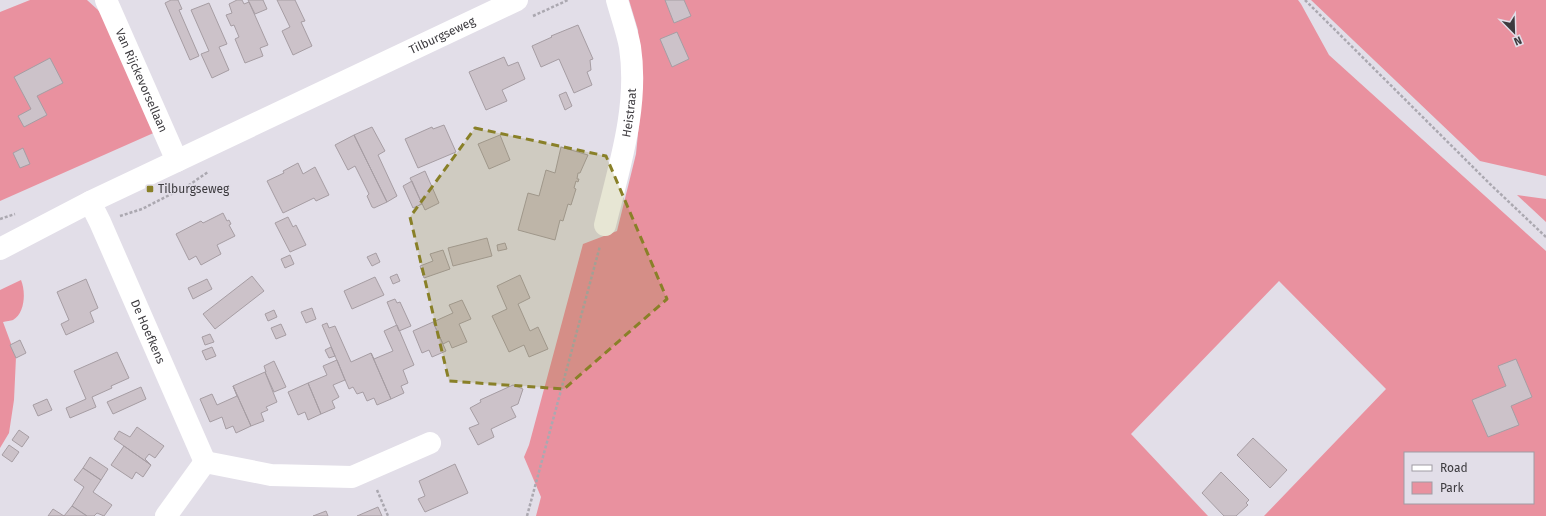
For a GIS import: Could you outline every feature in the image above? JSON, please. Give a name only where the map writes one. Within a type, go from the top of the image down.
[{"type":"street","name":"Van Rijckevorsellaan","points":[[106,0],[177,161]]},
{"type":"street","name":"Tilburgseweg","points":[[0,249],[90,202],[517,0]]},
{"type":"street","name":"Heistraat","points":[[606,225],[629,122],[632,85],[630,47],[617,0]]},
{"type":"street","name":"De Hoefkens","points":[[90,202],[205,462]]},
{"type":"street","points":[[166,516],[205,462],[271,475],[352,477],[430,443]]},
{"type":"path","points":[[1305,0],[1490,184],[1546,237]]},
{"type":"path","points":[[100,222],[142,209],[189,185]]},
{"type":"path","points":[[527,516],[606,225]]},
{"type":"path","points":[[368,470],[388,516]]},
{"type":"highlighted area","points":[[475,128],[606,156],[667,299],[564,389],[449,381],[410,217]]},
{"type":"green space","points":[[30,0],[87,0],[98,10],[105,19],[158,131],[0,201],[0,12]]},
{"type":"green space","points":[[629,0],[1298,0],[1329,55],[1546,251],[1546,516],[1264,516],[1386,389],[1279,281],[1131,434],[1208,516],[536,516],[541,497],[524,457],[529,445],[583,244],[617,231],[636,154],[642,93],[638,30]]},
{"type":"green space","points":[[1311,0],[1546,0],[1546,176],[1480,161]]},
{"type":"green space","points":[[1517,195],[1546,199],[1546,222]]},
{"type":"green space","points":[[21,280],[24,296],[20,312],[13,320],[3,322],[16,357],[14,400],[9,433],[0,448],[0,290]]},
{"type":"building","points":[[171,0],[178,0],[182,9],[179,10],[199,56],[190,60],[165,3]]},
{"type":"building","points":[[237,0],[242,0],[244,4],[249,2],[268,45],[260,48],[263,56],[245,63],[235,39],[239,37],[234,25],[231,26],[226,15],[232,13],[229,4]]},
{"type":"building","points":[[248,0],[263,0],[267,9],[255,14]]},
{"type":"building","points":[[277,0],[295,0],[305,21],[301,22],[312,46],[293,55],[282,31],[290,27]]},
{"type":"building","points":[[665,0],[684,0],[691,16],[674,23]]},
{"type":"building","points":[[209,3],[227,44],[219,47],[229,70],[212,78],[201,54],[209,51],[191,10]]},
{"type":"building","points":[[578,25],[593,59],[590,60],[591,70],[587,72],[592,85],[574,93],[559,59],[541,67],[532,46],[552,37],[551,36]]},
{"type":"building","points":[[677,32],[689,59],[672,67],[660,39]]},
{"type":"building","points":[[504,57],[508,66],[518,62],[525,79],[502,90],[507,101],[486,110],[469,72]]},
{"type":"building","points":[[50,58],[63,83],[37,96],[47,115],[24,127],[18,116],[31,109],[14,77]]},
{"type":"building","points":[[566,92],[572,106],[565,110],[559,95]]},
{"type":"building","points":[[444,125],[456,152],[418,168],[405,139],[432,127],[433,129]]},
{"type":"building","points":[[372,127],[385,151],[378,155],[397,196],[387,202],[354,135]]},
{"type":"building","points":[[354,135],[387,202],[374,208],[372,207],[367,196],[369,194],[355,166],[348,170],[335,145]]},
{"type":"building","points":[[500,135],[510,160],[489,169],[478,144]]},
{"type":"building","points":[[561,147],[588,155],[580,173],[578,173],[577,179],[579,179],[578,182],[576,181],[574,188],[576,189],[571,205],[568,204],[563,221],[560,220],[555,240],[518,230],[528,193],[539,196],[546,170],[555,173]]},
{"type":"building","points":[[23,148],[30,164],[20,168],[13,153]]},
{"type":"building","points":[[298,163],[303,174],[315,167],[329,195],[316,201],[314,198],[283,213],[267,181],[284,173],[283,171]]},
{"type":"building","points":[[425,171],[439,203],[425,210],[410,178]]},
{"type":"building","points":[[412,181],[422,204],[413,208],[403,186]]},
{"type":"building","points":[[223,213],[227,221],[229,220],[231,224],[229,225],[235,236],[217,245],[221,254],[201,265],[196,256],[189,260],[176,234],[201,221],[203,223]]},
{"type":"building","points":[[288,217],[293,227],[296,225],[306,245],[290,252],[275,223]]},
{"type":"building","points":[[487,238],[492,256],[453,266],[448,248]]},
{"type":"building","points":[[505,243],[507,249],[498,251],[497,245]]},
{"type":"building","points":[[443,250],[450,269],[424,278],[420,266],[433,261],[430,254]]},
{"type":"building","points":[[376,253],[380,262],[372,266],[367,257]]},
{"type":"building","points":[[290,255],[294,264],[285,268],[281,259]]},
{"type":"building","points":[[397,274],[400,281],[393,284],[390,277]]},
{"type":"building","points":[[520,275],[530,298],[518,304],[530,331],[538,327],[548,349],[529,357],[524,345],[509,352],[492,316],[507,309],[497,286]]},
{"type":"building","points":[[252,276],[264,291],[215,329],[203,314]]},
{"type":"building","points":[[375,277],[384,295],[352,309],[344,291]]},
{"type":"building","points":[[86,279],[98,308],[90,312],[94,322],[66,335],[61,324],[69,320],[57,292]]},
{"type":"building","points":[[207,279],[212,289],[193,299],[188,288]]},
{"type":"building","points":[[395,299],[397,303],[400,302],[411,326],[399,331],[387,302]]},
{"type":"building","points":[[462,300],[471,319],[459,324],[467,342],[452,348],[449,341],[443,344],[433,322],[453,313],[449,305]]},
{"type":"building","points":[[312,308],[316,319],[306,323],[301,312]]},
{"type":"building","points":[[274,310],[277,317],[268,321],[265,314]]},
{"type":"building","points":[[433,322],[446,351],[432,357],[429,350],[422,353],[413,331]]},
{"type":"building","points":[[327,323],[329,328],[335,326],[351,362],[371,353],[391,399],[377,405],[374,398],[367,401],[363,392],[357,394],[353,387],[349,389],[322,325]]},
{"type":"building","points":[[281,324],[286,335],[276,339],[271,328]]},
{"type":"building","points":[[397,325],[414,365],[403,370],[408,383],[401,386],[404,393],[391,399],[371,353],[374,359],[393,351],[384,331]]},
{"type":"building","points":[[210,334],[214,342],[205,345],[202,337]]},
{"type":"building","points":[[20,340],[26,353],[16,358],[10,345]]},
{"type":"building","points":[[212,347],[216,356],[206,360],[202,351]]},
{"type":"building","points":[[331,347],[335,356],[329,358],[325,350]]},
{"type":"building","points":[[117,352],[129,378],[92,397],[96,407],[70,418],[66,408],[86,399],[74,371]]},
{"type":"building","points":[[1516,359],[1532,397],[1511,406],[1519,425],[1488,437],[1472,400],[1506,386],[1498,366]]},
{"type":"building","points":[[337,360],[345,380],[333,385],[339,397],[332,401],[335,408],[321,414],[308,383],[327,375],[323,366]]},
{"type":"building","points":[[274,361],[286,387],[274,392],[265,372],[264,366]]},
{"type":"building","points":[[265,372],[277,402],[266,407],[268,410],[261,413],[264,421],[251,426],[233,386]]},
{"type":"building","points":[[308,383],[321,414],[308,420],[305,412],[298,415],[288,392]]},
{"type":"building","points":[[513,385],[523,389],[518,404],[511,407],[516,417],[491,429],[494,437],[478,445],[469,428],[479,424],[470,408],[481,402],[480,400]]},
{"type":"building","points":[[233,386],[251,426],[236,433],[233,426],[226,429],[222,417],[210,422],[200,399],[212,394],[217,405],[237,396]]},
{"type":"building","points":[[141,387],[146,399],[113,414],[107,402]]},
{"type":"building","points":[[47,399],[52,410],[38,416],[33,405]]},
{"type":"building","points":[[137,427],[164,446],[155,458],[149,454],[145,459],[151,465],[114,439],[119,431],[130,437]]},
{"type":"building","points":[[19,430],[29,437],[22,447],[12,440]]},
{"type":"building","points":[[1253,438],[1287,470],[1270,488],[1237,455]]},
{"type":"building","points":[[9,445],[19,452],[12,462],[2,455]]},
{"type":"building","points":[[124,446],[151,465],[143,477],[136,472],[132,479],[111,465]]},
{"type":"building","points":[[90,457],[108,469],[101,480],[83,468]]},
{"type":"building","points":[[455,464],[468,493],[425,512],[418,499],[425,496],[419,481]]},
{"type":"building","points":[[83,468],[101,480],[93,492],[112,505],[104,516],[97,513],[94,516],[87,516],[72,506],[84,487],[74,480]]},
{"type":"building","points":[[1221,472],[1249,500],[1246,503],[1248,505],[1236,516],[1224,516],[1202,493]]},
{"type":"building","points":[[72,506],[87,516],[64,516]]},
{"type":"building","points":[[378,507],[382,516],[357,516]]},
{"type":"building","points":[[53,509],[64,516],[48,516]]},
{"type":"building","points":[[326,511],[328,516],[313,516]]},
{"type":"place","name":"Tilburgseweg","points":[[150,189]]}]
